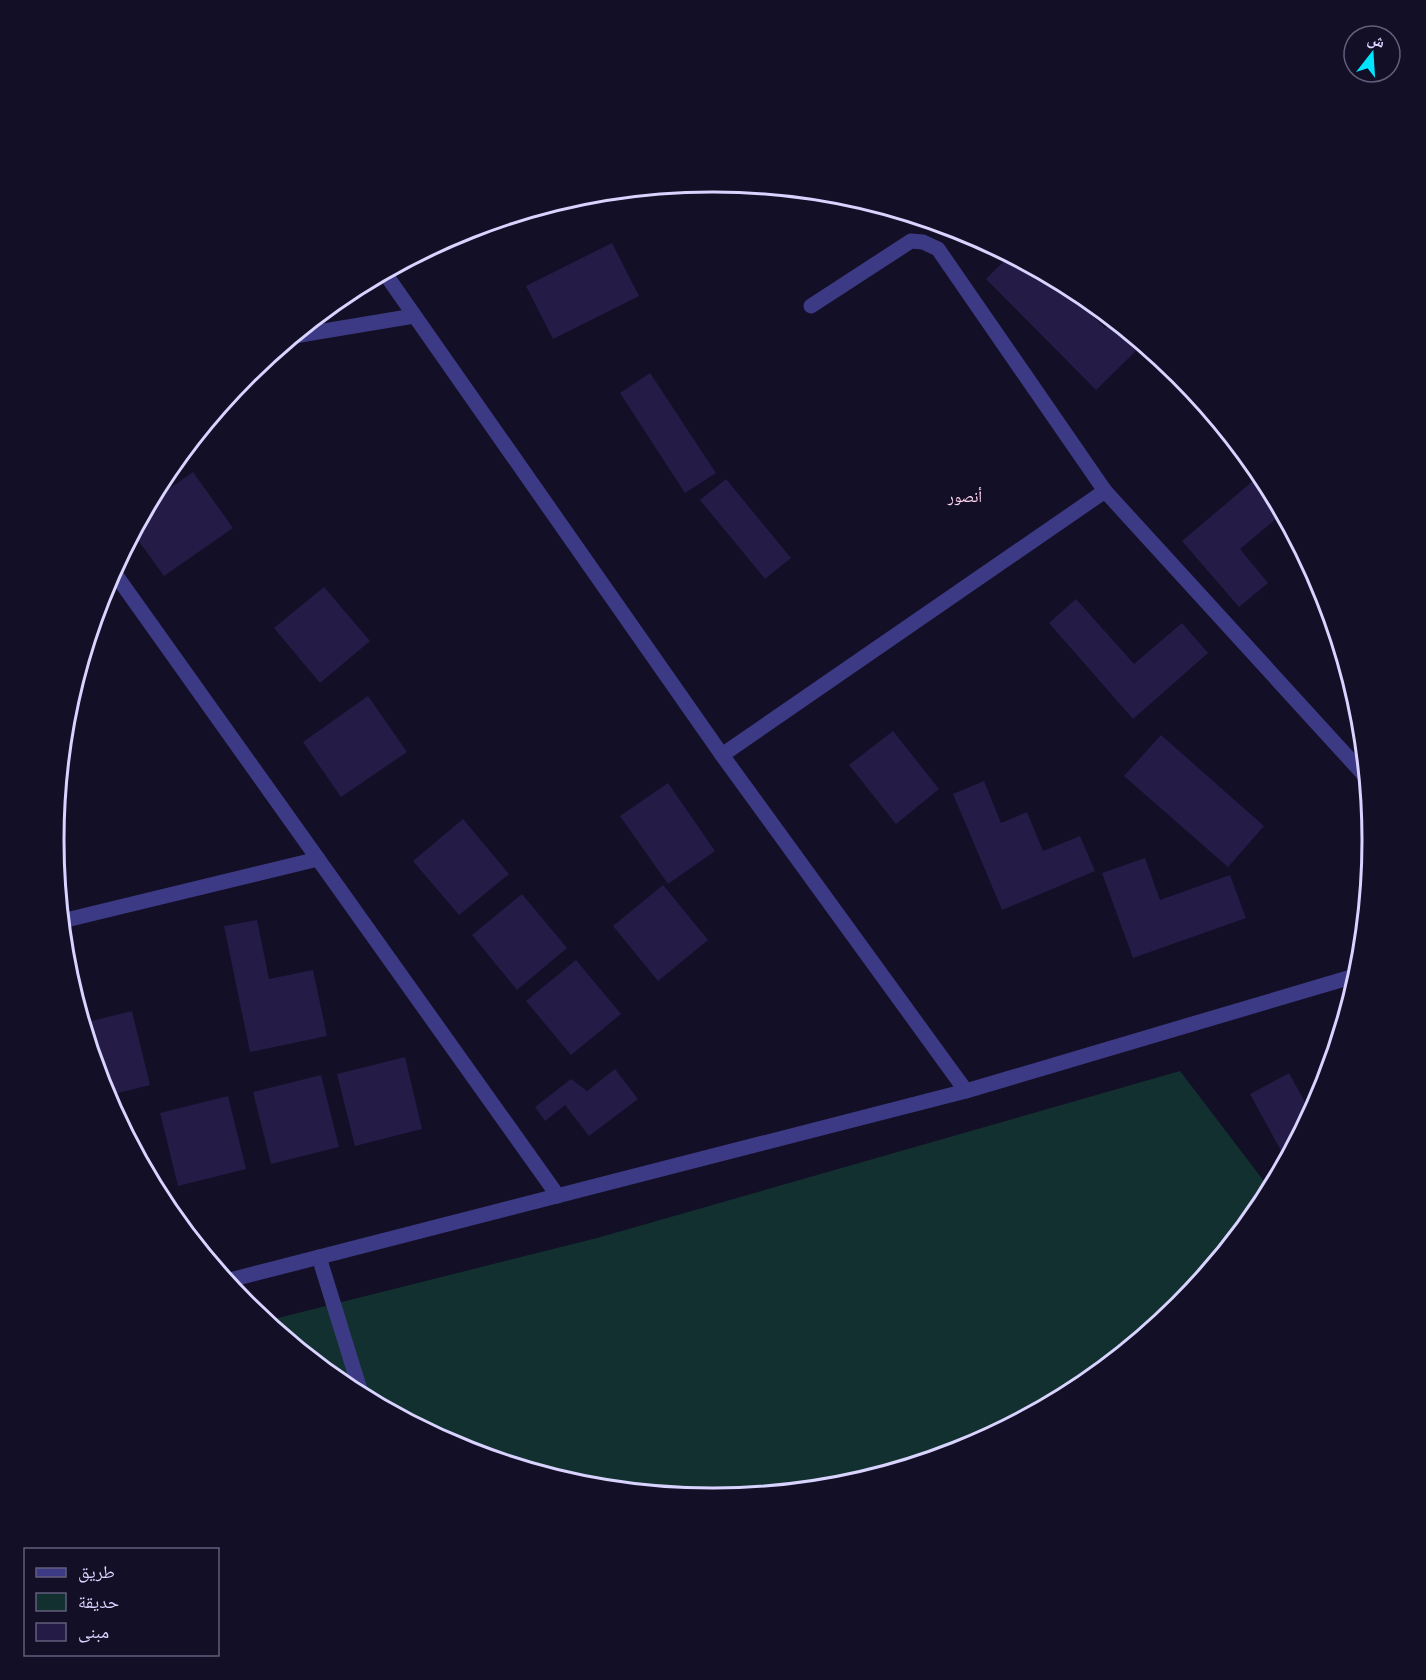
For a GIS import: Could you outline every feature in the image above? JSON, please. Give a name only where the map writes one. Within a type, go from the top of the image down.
[{"type":"street","points":[[811,306],[910,241],[923,242],[938,249],[1105,491],[1357,767]]},
{"type":"street","points":[[388,278],[722,756],[966,1091]]},
{"type":"street","points":[[308,334],[414,316]]},
{"type":"street","points":[[722,756],[1105,491]]},
{"type":"street","points":[[119,580],[558,1196]]},
{"type":"street","points":[[69,919],[318,859]]},
{"type":"street","points":[[235,1279],[966,1091],[1346,978]]},
{"type":"street","points":[[319,1257],[358,1382]]},
{"type":"green space","points":[[1180,1071],[1264,1181],[1227,1235],[1172,1299],[1141,1328],[1073,1379],[1000,1422],[961,1439],[881,1466],[798,1483],[713,1488],[628,1483],[586,1476],[505,1454],[426,1422],[389,1402],[318,1354],[275,1319],[597,1238]]},
{"type":"building","points":[[612,243],[639,296],[553,339],[526,286]]},
{"type":"building","points":[[1005,260],[1073,301],[1105,328],[1107,326],[1138,349],[1096,390],[986,279]]},
{"type":"building","points":[[650,373],[716,473],[685,493],[620,393]]},
{"type":"building","points":[[193,472],[233,528],[164,576],[138,540],[168,490]]},
{"type":"building","points":[[726,479],[791,558],[765,579],[700,500]]},
{"type":"building","points":[[1253,481],[1276,519],[1240,549],[1268,583],[1239,607],[1182,541]]},
{"type":"building","points":[[324,587],[370,641],[320,683],[274,628]]},
{"type":"building","points":[[1076,599],[1134,664],[1182,623],[1208,653],[1133,719],[1049,623]]},
{"type":"building","points":[[368,696],[407,752],[341,797],[303,742]]},
{"type":"building","points":[[893,731],[939,789],[896,824],[849,765]]},
{"type":"building","points":[[1161,735],[1264,826],[1228,867],[1124,776]]},
{"type":"building","points":[[984,781],[1001,823],[1027,812],[1043,851],[1080,836],[1095,871],[1002,910],[953,794]]},
{"type":"building","points":[[668,783],[715,851],[668,884],[620,816]]},
{"type":"building","points":[[463,819],[509,874],[459,915],[413,861]]},
{"type":"building","points":[[1145,858],[1160,900],[1230,875],[1246,918],[1133,958],[1102,873]]},
{"type":"building","points":[[663,885],[708,940],[658,981],[613,926]]},
{"type":"building","points":[[522,894],[567,948],[517,990],[472,935]]},
{"type":"building","points":[[257,920],[269,979],[313,970],[327,1036],[250,1052],[224,926]]},
{"type":"building","points":[[576,960],[621,1014],[571,1055],[526,1001]]},
{"type":"building","points":[[132,1011],[150,1085],[116,1093],[91,1021]]},
{"type":"building","points":[[405,1057],[422,1129],[355,1146],[337,1074]]},
{"type":"building","points":[[615,1069],[638,1099],[589,1136],[565,1105],[545,1121],[535,1107],[571,1079],[587,1091]]},
{"type":"building","points":[[1289,1073],[1305,1103],[1282,1152],[1250,1094]]},
{"type":"building","points":[[321,1075],[339,1147],[271,1164],[253,1092]]},
{"type":"building","points":[[228,1096],[246,1169],[178,1186],[160,1113]]},
{"type":"district","name":"أنصور","points":[[965,496]]}]
